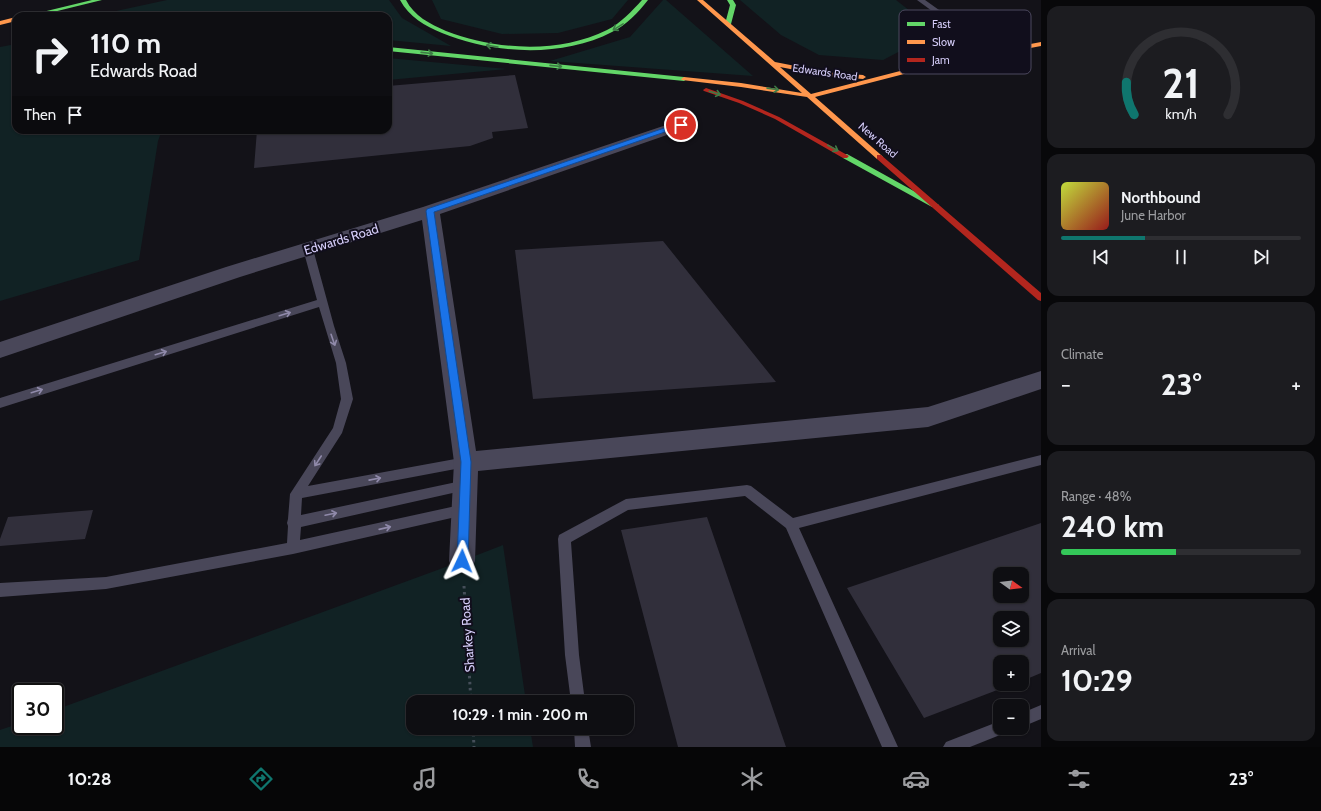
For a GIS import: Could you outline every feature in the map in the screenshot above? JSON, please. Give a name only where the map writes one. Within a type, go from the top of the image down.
[{"type":"main road","points":[[46,12],[99,0]]},
{"type":"main road","points":[[403,0],[411,13],[421,22],[450,36],[494,46],[523,48],[551,47],[596,37],[613,30],[630,20],[645,0]]},
{"type":"main road","name":"New Road","points":[[700,0],[1041,298]]},
{"type":"main road","points":[[728,24],[733,5],[730,0]]},
{"type":"main road","points":[[0,23],[12,20]]},
{"type":"main road","name":"Edwards Road","points":[[1031,46],[1041,44]]},
{"type":"main road","points":[[392,49],[741,85],[811,96]]},
{"type":"main road","name":"Edwards Road","points":[[774,64],[826,74],[858,76],[876,80]]},
{"type":"main road","points":[[622,73],[694,87],[741,102],[814,138],[935,205]]},
{"type":"main road","name":"Edwards Road","points":[[811,96],[899,74]]},
{"type":"street","name":"Edwards Road","points":[[0,350],[308,249],[430,211],[681,125]]},
{"type":"street","points":[[430,211],[466,462],[462,561]]},
{"type":"street","points":[[466,462],[928,417],[1041,380]]},
{"type":"lane","points":[[920,0],[934,10]]},
{"type":"lane","points":[[293,548],[293,522],[296,494],[338,430],[347,399],[341,363],[322,302],[308,249]]},
{"type":"lane","points":[[0,403],[322,302]]},
{"type":"lane","points":[[791,524],[1041,460]]},
{"type":"lane","points":[[296,494],[466,462]]},
{"type":"lane","points":[[293,522],[466,485]]},
{"type":"lane","points":[[577,695],[572,655],[564,539],[626,505],[747,490],[791,524],[890,747]]},
{"type":"lane","points":[[0,590],[106,583],[293,548],[465,510]]},
{"type":"lane","points":[[1029,717],[1041,712]]},
{"type":"lane","points":[[951,747],[993,731]]},
{"type":"lane","points":[[582,735],[583,747]]},
{"type":"path","name":"Sharkey Road","points":[[462,561],[471,695]]},
{"type":"path","points":[[473,735],[474,747]]},
{"type":"shaded area","points":[[167,0],[389,0],[402,18],[451,46],[392,40],[392,12],[112,12]]},
{"type":"shaded area","points":[[432,0],[628,0],[612,19],[558,33],[502,34],[441,19]]},
{"type":"shaded area","points":[[663,0],[666,0],[753,76],[550,61],[630,37]]},
{"type":"shaded area","points":[[740,0],[896,0],[909,10],[899,10],[899,52],[883,60],[819,55],[781,35]]},
{"type":"shaded area","points":[[12,45],[12,134],[161,134],[158,141],[139,260],[0,301],[0,47]]},
{"type":"shaded area","points":[[392,58],[507,69],[392,80]]},
{"type":"shaded area","points":[[503,545],[525,695],[406,695],[406,735],[531,735],[533,747],[0,747],[0,730],[12,726],[12,735],[64,735],[64,707]]},
{"type":"building","points":[[515,75],[528,128],[492,132],[493,138],[470,146],[254,168],[257,134],[392,134],[392,86]]},
{"type":"building","points":[[663,241],[776,382],[533,399],[515,250]]},
{"type":"building","points":[[93,510],[85,539],[0,546],[0,539],[8,517]]},
{"type":"building","points":[[707,517],[786,747],[678,747],[621,530]]},
{"type":"building","points":[[1041,523],[1041,673],[1029,678],[1029,655],[993,655],[993,691],[995,691],[924,718],[847,588]]},
{"type":"traffic: fast","points":[[46,12],[99,0]]},
{"type":"traffic: fast","points":[[403,0],[409,10],[422,21],[456,37],[498,46],[519,48],[541,48],[562,45],[583,41],[603,34],[621,24],[645,0]]},
{"type":"traffic: fast","points":[[728,24],[733,5],[730,0]]},
{"type":"traffic: fast","points":[[392,49],[684,79]]},
{"type":"traffic: fast","points":[[845,156],[935,205]]},
{"type":"traffic: slow","points":[[700,0],[879,157]]},
{"type":"traffic: slow","points":[[0,23],[12,20]]},
{"type":"traffic: slow","points":[[1031,46],[1041,44]]},
{"type":"traffic: slow","points":[[775,64],[826,74],[863,77]]},
{"type":"traffic: slow","points":[[811,96],[899,73]]},
{"type":"traffic: slow","points":[[684,79],[741,85],[811,96]]},
{"type":"traffic: jam","points":[[706,90],[741,102],[777,118],[845,156]]},
{"type":"traffic: jam","points":[[879,157],[1041,298]]},
{"type":"route","points":[[462,561],[466,462],[430,211],[681,125]]}]
